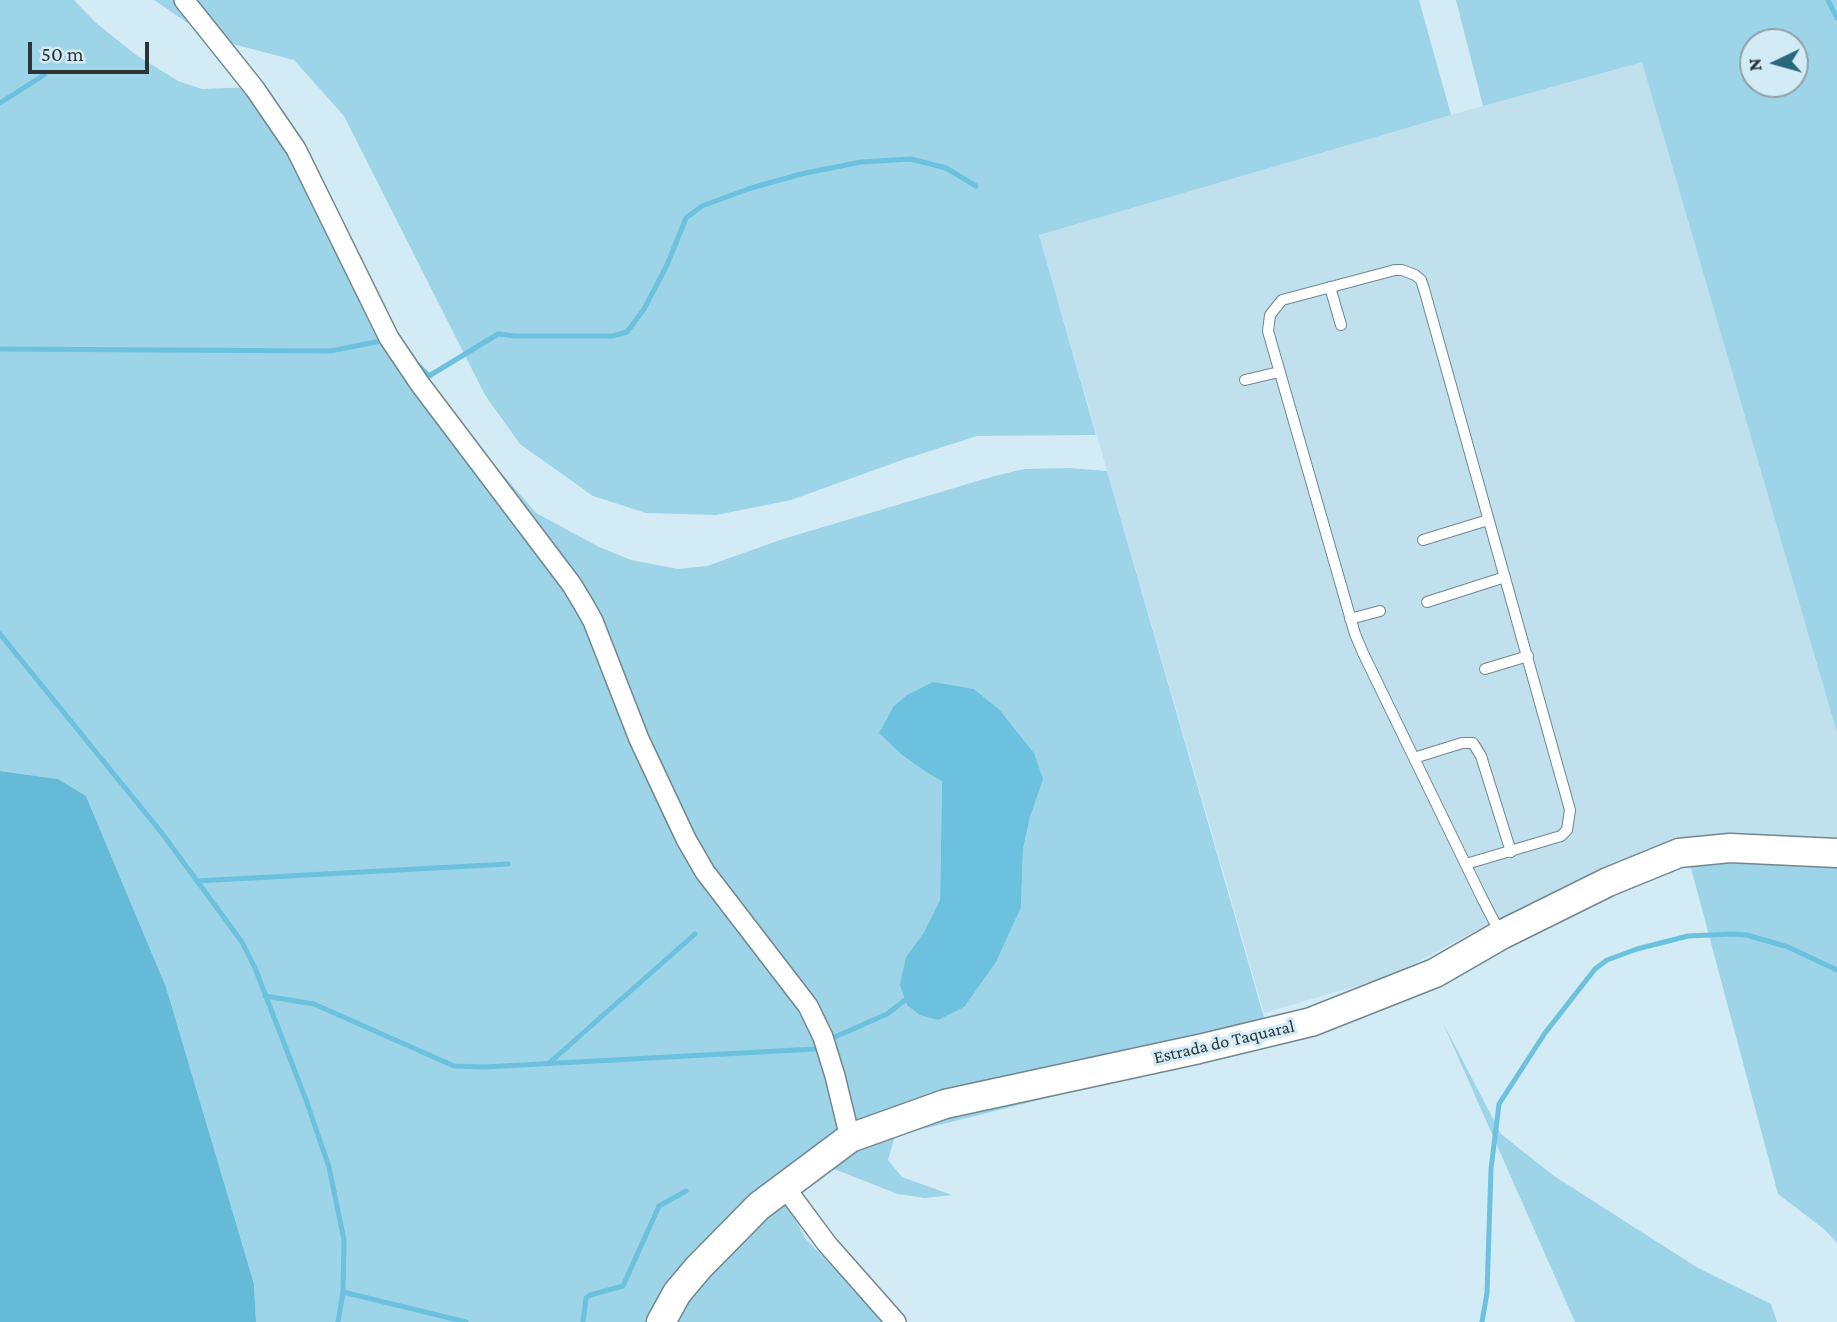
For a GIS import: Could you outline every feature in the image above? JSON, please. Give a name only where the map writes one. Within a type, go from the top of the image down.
[{"type":"street","points":[[184,0],[256,89],[296,149],[389,338],[572,585],[584,605],[593,621],[639,739],[686,839],[705,872],[808,1006],[835,1076],[850,1138]]},
{"type":"street","name":"Estrada do Taquaral","points":[[661,1322],[677,1293],[698,1268],[759,1206],[850,1138],[945,1104],[1311,1022],[1435,972],[1501,935],[1638,868],[1679,853],[1730,848],[1837,853]]},
{"type":"street","points":[[784,1186],[827,1244],[896,1322]]},
{"type":"lane","points":[[1466,864],[1561,836],[1570,821],[1568,798],[1421,280],[1409,272],[1395,271],[1287,298],[1273,308],[1268,331],[1350,619],[1363,653],[1414,758],[1466,864],[1501,935]]},
{"type":"lane","points":[[1330,287],[1341,325]]},
{"type":"lane","points":[[1245,380],[1279,372]]},
{"type":"lane","points":[[1423,540],[1488,520]]},
{"type":"lane","points":[[1427,602],[1505,578]]},
{"type":"lane","points":[[1350,619],[1380,611]]},
{"type":"lane","points":[[1485,669],[1528,656]]},
{"type":"lane","points":[[1414,758],[1462,743],[1473,743],[1481,756],[1511,852]]},
{"type":"shaded area","points":[[0,0],[74,0],[95,22],[136,55],[178,81],[202,89],[252,87],[269,92],[380,303],[445,408],[536,513],[599,547],[631,560],[678,569],[707,566],[783,539],[1024,469],[1107,471],[1271,1042],[895,1136],[888,1160],[902,1177],[952,1195],[925,1198],[898,1194],[829,1169],[807,1185],[795,1208],[796,1220],[805,1238],[885,1322],[256,1322],[254,1284],[166,987],[86,796],[58,779],[0,771]],"holes":[[[974,689],[999,709],[1034,753],[1030,817],[1023,849],[1021,907],[906,957],[924,932],[940,900],[942,780],[902,755],[880,733]]]},
{"type":"shaded area","points":[[154,0],[1419,0],[1451,115],[1039,235],[1096,435],[977,436],[791,500],[716,515],[646,513],[593,496],[520,444],[485,395],[344,116],[294,60],[210,38]]},
{"type":"shaded area","points":[[1456,0],[1837,0],[1837,733],[1642,62],[1483,106]]},
{"type":"shaded area","points":[[1642,61],[1837,733],[1837,839],[1694,837],[1668,841],[1454,942],[1394,975],[1264,1013],[1039,235]]},
{"type":"shaded area","points":[[933,682],[974,689],[999,709],[1034,753],[1043,779],[1023,849],[1021,907],[996,962],[964,1007],[938,1020],[920,1015],[907,1005],[900,985],[906,957],[924,932],[940,900],[942,781],[902,755],[879,733],[894,706],[907,695]]},
{"type":"shaded area","points":[[0,771],[58,779],[86,796],[166,987],[254,1284],[256,1322],[0,1322]]},
{"type":"shaded area","points":[[1683,838],[1837,839],[1837,1243],[1824,1229],[1778,1194]]},
{"type":"shaded area","points":[[1443,1023],[1501,1134],[1554,1176],[1698,1268],[1771,1304],[1777,1322],[1575,1322]]},
{"type":"waterway","points":[[1828,0],[1837,18]]},
{"type":"waterway","points":[[0,103],[44,75]]},
{"type":"waterway","points":[[418,365],[429,376],[498,334],[613,336],[627,332],[644,309],[667,265],[686,218],[702,206],[748,189],[801,174],[861,162],[911,159],[946,168],[976,186]]},
{"type":"waterway","points":[[0,349],[330,351],[386,340]]},
{"type":"waterway","points":[[0,634],[161,832],[242,942],[255,968],[329,1167],[344,1240],[343,1292],[338,1322]]},
{"type":"waterway","points":[[197,881],[508,864]]},
{"type":"waterway","points":[[548,1064],[695,934]]},
{"type":"waterway","points":[[1482,1322],[1487,1293],[1491,1169],[1499,1104],[1545,1033],[1595,969],[1607,960],[1637,949],[1688,936],[1732,934],[1747,935],[1788,947],[1837,970]]},
{"type":"waterway","points":[[265,996],[314,1004],[454,1066],[485,1067],[815,1049],[820,1045]]},
{"type":"waterway","points":[[828,1040],[887,1014],[909,997]]},
{"type":"waterway","points":[[583,1322],[586,1298],[623,1286],[659,1206],[686,1191]]},
{"type":"waterway","points":[[343,1292],[466,1322]]}]
